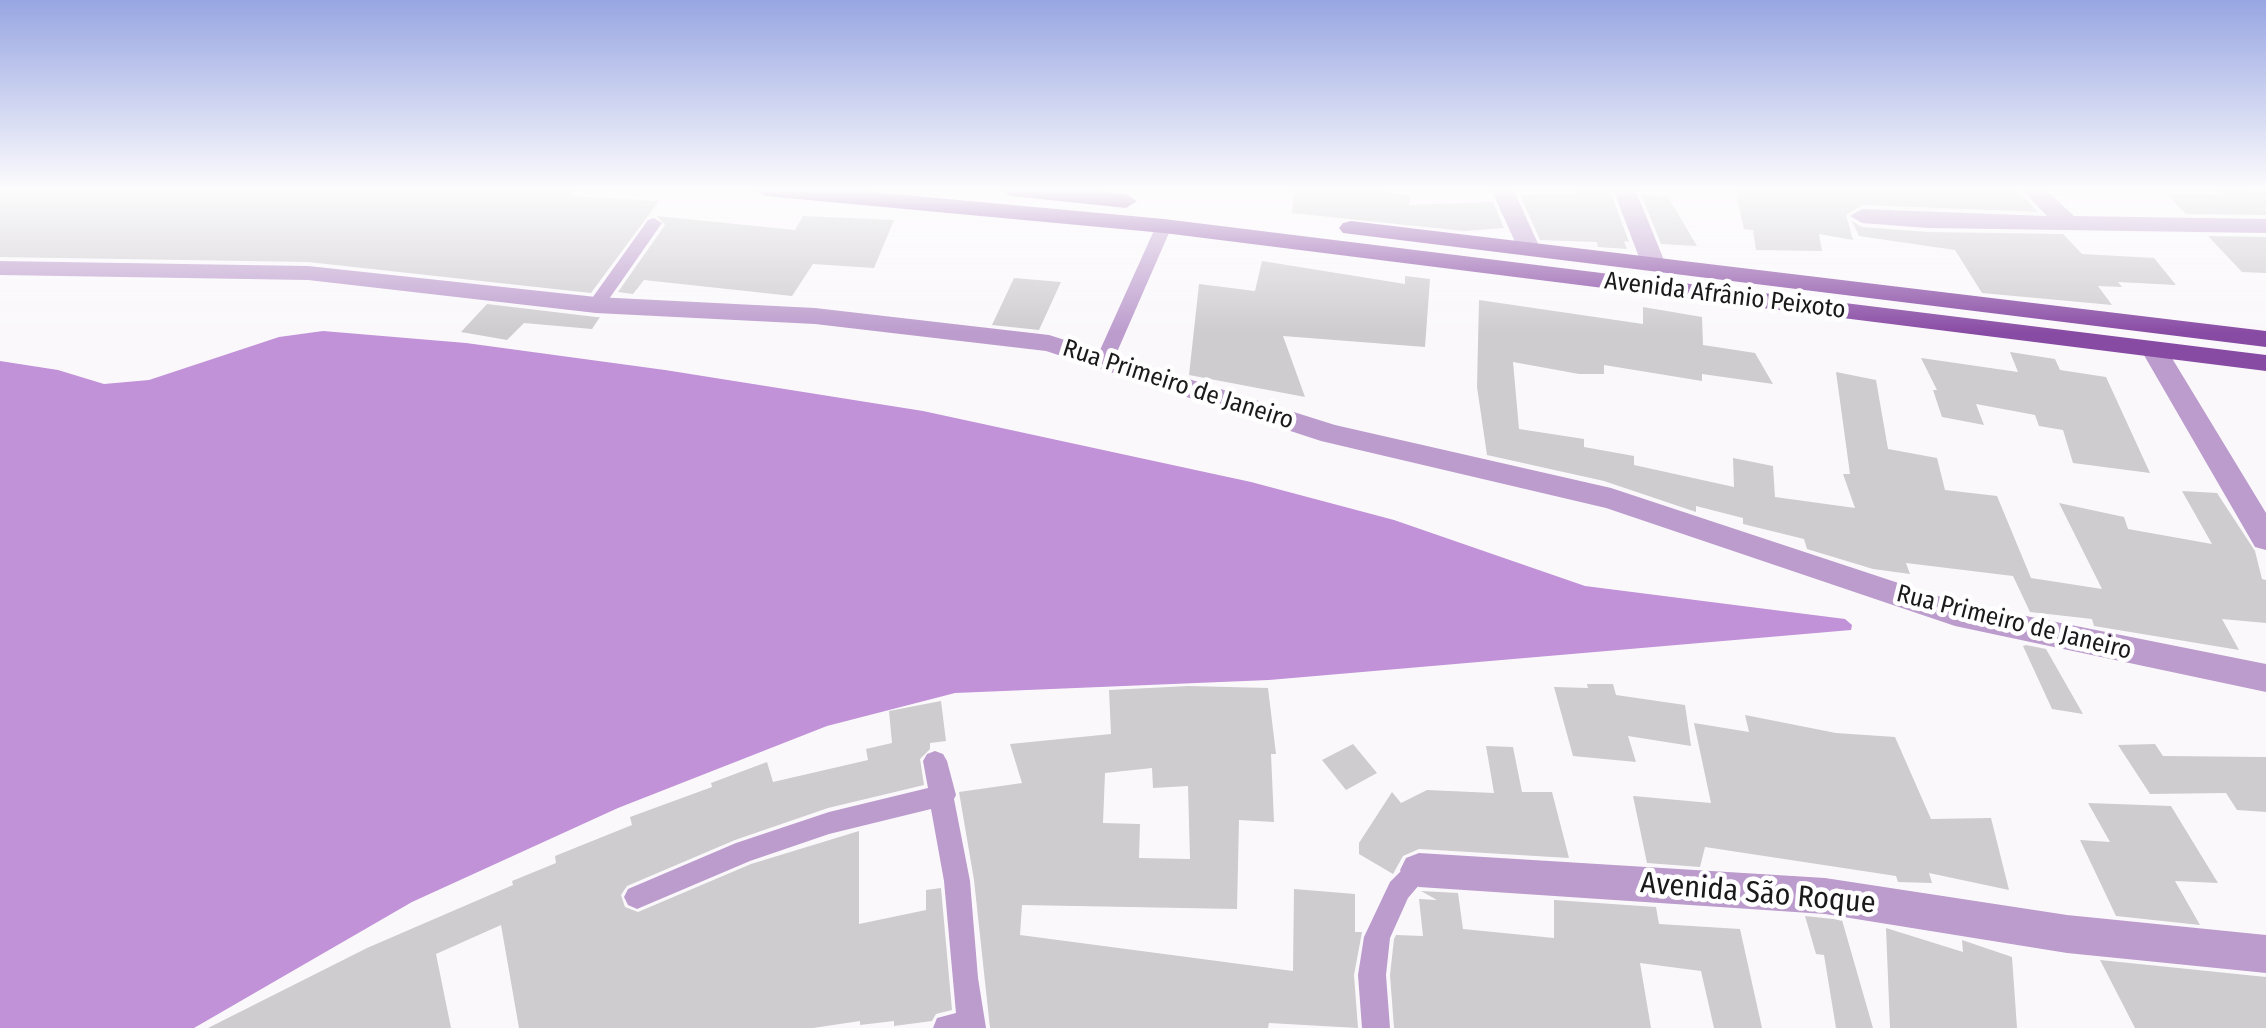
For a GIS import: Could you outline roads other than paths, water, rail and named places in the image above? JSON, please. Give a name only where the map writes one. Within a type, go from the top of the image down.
[{"type":"main road","name":"Avenida Afrânio Peixoto","points":[[1252,237],[2266,363]]},
{"type":"main road","name":"Avenida Afrânio Peixoto","points":[[1418,237],[2266,339]]},
{"type":"street","points":[[1523,237],[1529,250]]},
{"type":"street","points":[[1643,237],[1654,264]]},
{"type":"street","name":"Rua Primeiro de Janeiro","points":[[0,268],[308,273],[596,305],[814,316],[1048,343],[1105,358],[1331,434],[1611,499],[1955,614],[2266,678]]},
{"type":"street","points":[[2154,350],[2266,539]]},
{"type":"street","name":"Avenida São Roque","points":[[1419,870],[1825,896],[2067,934],[2266,954]]},
{"type":"lane","points":[[596,305],[644,237]]},
{"type":"lane","points":[[1105,358],[1159,237]]},
{"type":"lane","points":[[935,761],[944,795],[964,1027]]},
{"type":"lane","points":[[637,897],[745,851],[829,822],[944,795]]},
{"type":"lane","name":"Avenida São Roque","points":[[1376,1028],[1372,975],[1377,937],[1399,890],[1419,870]]}]
